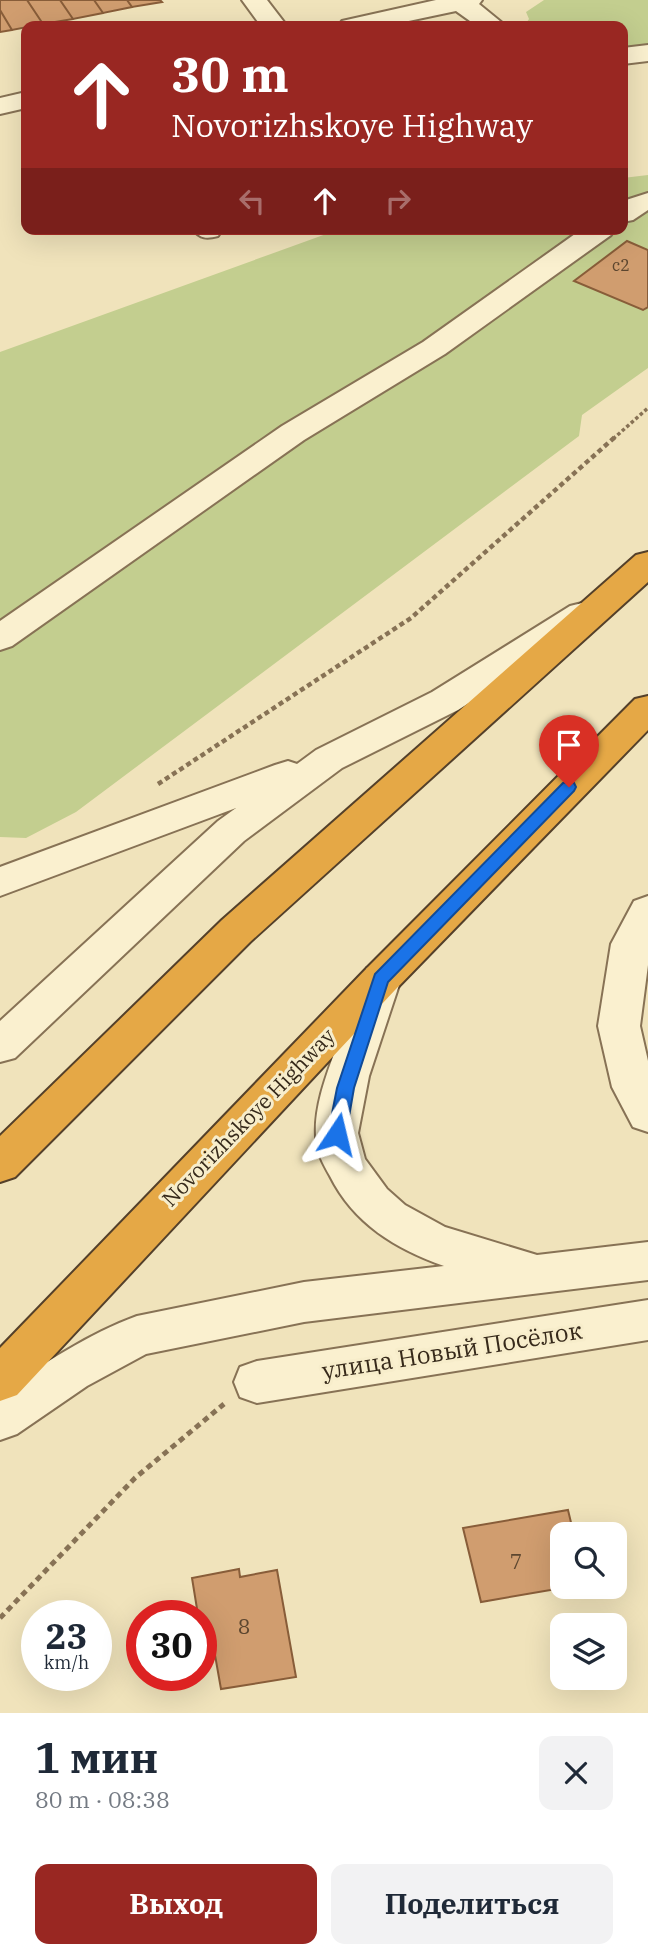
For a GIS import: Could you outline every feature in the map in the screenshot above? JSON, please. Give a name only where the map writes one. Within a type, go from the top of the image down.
[{"type":"highway","points":[[0,1164],[236,931],[648,563]]},
{"type":"highway","name":"Novorizhskoye Highway","points":[[0,1380],[381,979],[648,708]]},
{"type":"street","points":[[254,0],[270,21]]},
{"type":"street","points":[[369,21],[430,4],[465,1],[487,21]]},
{"type":"street","points":[[628,55],[648,53]]},
{"type":"street","points":[[0,106],[21,101]]},
{"type":"street","points":[[628,211],[648,201]]},
{"type":"street","points":[[0,638],[293,433],[434,348],[510,291],[592,235]]},
{"type":"street","points":[[0,882],[329,759],[387,732],[445,701],[607,597]]},
{"type":"street","points":[[0,1045],[231,831],[329,759]]},
{"type":"street","points":[[0,863],[38,867]]},
{"type":"street","points":[[648,911],[631,944],[619,1026],[633,1087],[648,1115]]},
{"type":"street","points":[[381,979],[345,1088],[337,1134],[346,1167],[371,1204],[398,1226],[453,1250],[540,1274]]},
{"type":"street","points":[[0,1419],[71,1371],[137,1336],[304,1302],[648,1261]]},
{"type":"street","name":"улица Новый Посёлок","points":[[257,1382],[648,1320]]},
{"type":"path","points":[[149,791],[411,618],[648,408]]},
{"type":"path","points":[[0,1618],[122,1492],[205,1418],[257,1382]]},
{"type":"green space","points":[[544,0],[648,0],[648,50],[628,56],[628,21],[528,21],[526,12]]},
{"type":"green space","points":[[648,175],[648,368],[582,415],[579,436],[76,812],[26,838],[0,837],[0,352],[323,235],[628,235],[628,177]]},
{"type":"building","points":[[0,0],[27,0],[41,21],[21,21],[21,28],[12,30],[0,10]]},
{"type":"building","points":[[27,0],[60,0],[73,19],[61,21],[41,21]]},
{"type":"building","points":[[60,0],[94,0],[103,13],[73,19]]},
{"type":"building","points":[[94,0],[127,0],[132,7],[103,13]]},
{"type":"building","points":[[127,0],[160,0],[162,2],[132,7]]},
{"type":"building","points":[[0,10],[12,30],[0,32]]},
{"type":"building","points":[[627,241],[648,250],[648,307],[643,310],[574,281]]},
{"type":"building","points":[[568,1510],[571,1522],[550,1522],[550,1590],[481,1602],[463,1528]]},
{"type":"building","points":[[239,1569],[240,1577],[277,1570],[296,1677],[221,1689],[217,1666],[217,1600],[196,1600],[192,1578]]},
{"type":"route","points":[[337,1134],[345,1088],[381,979],[569,787]]}]
